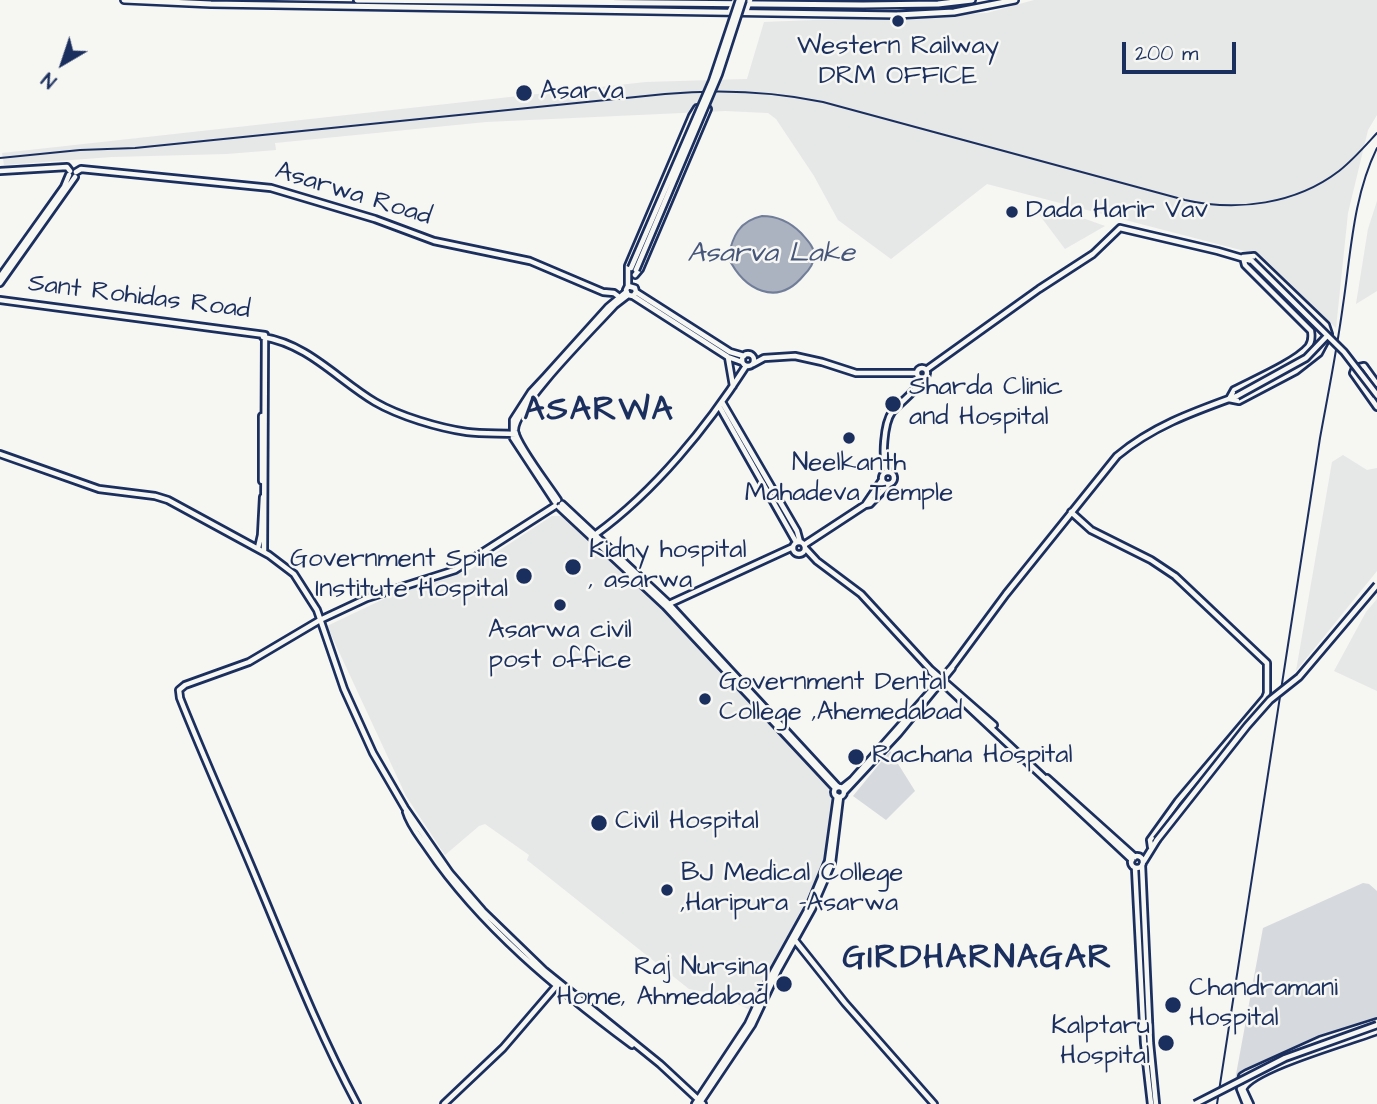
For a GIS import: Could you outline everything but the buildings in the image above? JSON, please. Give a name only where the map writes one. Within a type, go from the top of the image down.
[{"type":"main road","points":[[124,0],[929,14],[973,9],[1015,0]]},
{"type":"main road","points":[[357,0],[742,1],[911,5],[972,0]]},
{"type":"street","points":[[730,11],[742,1]]},
{"type":"street","points":[[742,1],[746,12]]},
{"type":"street","points":[[631,294],[633,271],[719,74],[742,1]]},
{"type":"street","points":[[697,108],[708,109],[640,269],[633,271],[628,267],[631,259],[692,116],[697,108]]},
{"type":"street","name":"Asarwa Road","points":[[0,171],[73,172],[271,188],[360,214],[434,241],[530,261],[611,293],[619,299]]},
{"type":"street","points":[[0,277],[73,172]]},
{"type":"street","points":[[0,283],[73,172]]},
{"type":"street","points":[[594,535],[634,503],[720,404],[733,387],[747,354],[764,358],[795,356],[856,373],[927,375],[926,370],[1093,254],[1120,228],[1252,261],[1343,352],[1377,395]]},
{"type":"street","points":[[1229,399],[1239,401],[1276,384],[1319,353],[1328,339],[1329,330],[1264,264],[1254,256],[1243,257]]},
{"type":"street","points":[[1229,399],[1234,390],[1298,355],[1310,344],[1311,331],[1245,265],[1243,257]]},
{"type":"street","points":[[631,286],[631,294]]},
{"type":"street","points":[[631,294],[619,299],[517,412],[514,433],[516,444],[558,504],[667,605],[839,791]]},
{"type":"street","points":[[631,294],[744,361]]},
{"type":"street","points":[[631,294],[728,357],[753,364],[764,358]]},
{"type":"street","name":"Sant Rohidas Road","points":[[0,301],[254,333],[264,337],[264,552]]},
{"type":"street","points":[[0,454],[99,489],[168,500],[258,548],[294,574],[310,596],[351,705],[373,753],[405,808],[450,873],[469,896],[558,985],[700,1102],[748,1024],[809,907],[828,861],[839,791],[942,680],[1071,512],[1118,456],[1140,437],[1178,417],[1237,396],[1306,358],[1327,336]]},
{"type":"street","points":[[258,548],[263,490],[264,337],[308,354],[375,402],[397,411],[468,432],[514,433]]},
{"type":"street","points":[[1310,344],[1319,353]]},
{"type":"street","points":[[753,356],[753,364]]},
{"type":"street","points":[[728,357],[733,387]]},
{"type":"street","points":[[1377,383],[1364,366],[1355,368],[1353,373],[1377,407]]},
{"type":"street","points":[[887,471],[883,459],[890,414],[916,389],[919,375]]},
{"type":"street","points":[[720,404],[799,547],[861,594],[930,669],[1138,860],[1147,940],[1147,1045]]},
{"type":"street","points":[[865,505],[882,480],[883,473],[887,471]]},
{"type":"street","points":[[667,605],[799,547],[870,504],[895,477],[887,471]]},
{"type":"street","points":[[882,480],[889,484]]},
{"type":"street","points":[[357,1104],[321,1034],[179,692],[185,685],[254,659],[320,620],[378,594],[459,568],[558,504]]},
{"type":"street","points":[[1071,512],[1091,530],[1151,560],[1175,576],[1268,663],[1265,698],[1178,801],[1150,840],[1150,848]]},
{"type":"street","points":[[799,547],[817,561]]},
{"type":"street","points":[[1153,1104],[1135,868],[1138,860],[1157,841],[1247,726],[1270,700],[1299,677],[1377,585]]},
{"type":"street","points":[[793,939],[934,1104]]},
{"type":"street","points":[[1140,939],[1147,940]]},
{"type":"street","points":[[444,1104],[505,1047],[558,985]]},
{"type":"street","points":[[1195,1104],[1285,1058],[1377,1026]]},
{"type":"street","points":[[1200,1104],[1268,1068],[1377,1026]]},
{"type":"street","points":[[1248,1104],[1243,1089],[1245,1084],[1377,1026]]},
{"type":"street","points":[[1248,1104],[1240,1089],[1242,1076],[1320,1040],[1377,1026]]},
{"type":"shaded area","points":[[1034,0],[1377,0],[1377,115],[1368,130],[1348,213],[1336,328],[1270,264],[1256,254],[987,184],[891,259],[838,220],[814,176],[776,119],[768,113],[725,111],[486,122],[275,143],[276,150],[226,154],[112,157],[4,165],[2,153],[646,82],[747,79],[764,22],[987,13]]},
{"type":"shaded area","points":[[1377,201],[1377,291],[1356,304],[1368,229]]},
{"type":"shaded area","points":[[1049,206],[1105,226],[1065,249],[1038,213]]},
{"type":"shaded area","points":[[1343,455],[1367,470],[1377,468],[1377,571],[1296,671],[1332,462]]},
{"type":"shaded area","name":"Civil Hospital","points":[[552,516],[561,516],[576,526],[669,616],[825,782],[833,798],[825,863],[750,1010],[719,995],[689,989],[527,860],[529,855],[485,824],[445,855],[406,796],[327,626],[388,597],[471,569]]},
{"type":"shaded area","points":[[1377,599],[1377,691],[1334,671],[1366,612]]},
{"type":"shaded area","points":[[890,751],[915,791],[886,820],[853,796]]},
{"type":"shaded area","points":[[1363,883],[1369,884],[1377,891],[1377,1017],[1240,1074],[1235,1080],[1263,928]]},
{"type":"water","name":"Asarva Lake","points":[[754,218],[778,218],[788,223],[801,233],[813,249],[814,259],[809,269],[794,285],[783,291],[772,293],[752,286],[735,269],[728,257],[738,230]]},
{"type":"railway","points":[[0,158],[135,148],[665,94],[744,92],[823,102],[1185,200],[1205,204],[1245,205],[1285,198],[1322,182],[1354,158],[1377,133]]},
{"type":"railway","points":[[1217,1104],[1354,225],[1363,186],[1377,148]]},
{"type":"place","name":"Western Railway DRM OFFICE","points":[[898,21]]},
{"type":"place","name":"Asarva","points":[[524,93]]},
{"type":"place","name":"Dada Harir Vav","points":[[1012,212]]},
{"type":"place","name":"Sharda Clinic and Hospital","points":[[893,404]]},
{"type":"place","name":"Neelkanth Mahadeva Temple","points":[[849,438]]},
{"type":"place","name":"Kidny hospital , asarwa","points":[[573,567]]},
{"type":"place","name":"Government Spine Institute Hospital","points":[[524,576]]},
{"type":"place","name":"Asarwa civil post office","points":[[560,605]]},
{"type":"place","name":"Government Dental College ,Ahemedabad","points":[[705,699]]},
{"type":"place","name":"Rachana Hospital","points":[[856,757]]},
{"type":"place","name":"Civil Hospital","points":[[599,823]]},
{"type":"place","name":"BJ Medical College ,Haripura -Asarwa","points":[[667,890]]},
{"type":"place","name":"Raj Nursing Home, Ahmedabad","points":[[784,984]]},
{"type":"place","name":"Chandramani Hospital","points":[[1173,1005]]},
{"type":"place","name":"Kalptaru Hospital","points":[[1166,1043]]},
{"type":"district","name":"ASARWA","points":[[599,412]]},
{"type":"district","name":"GIRDHARNAGAR","points":[[978,960]]}]
